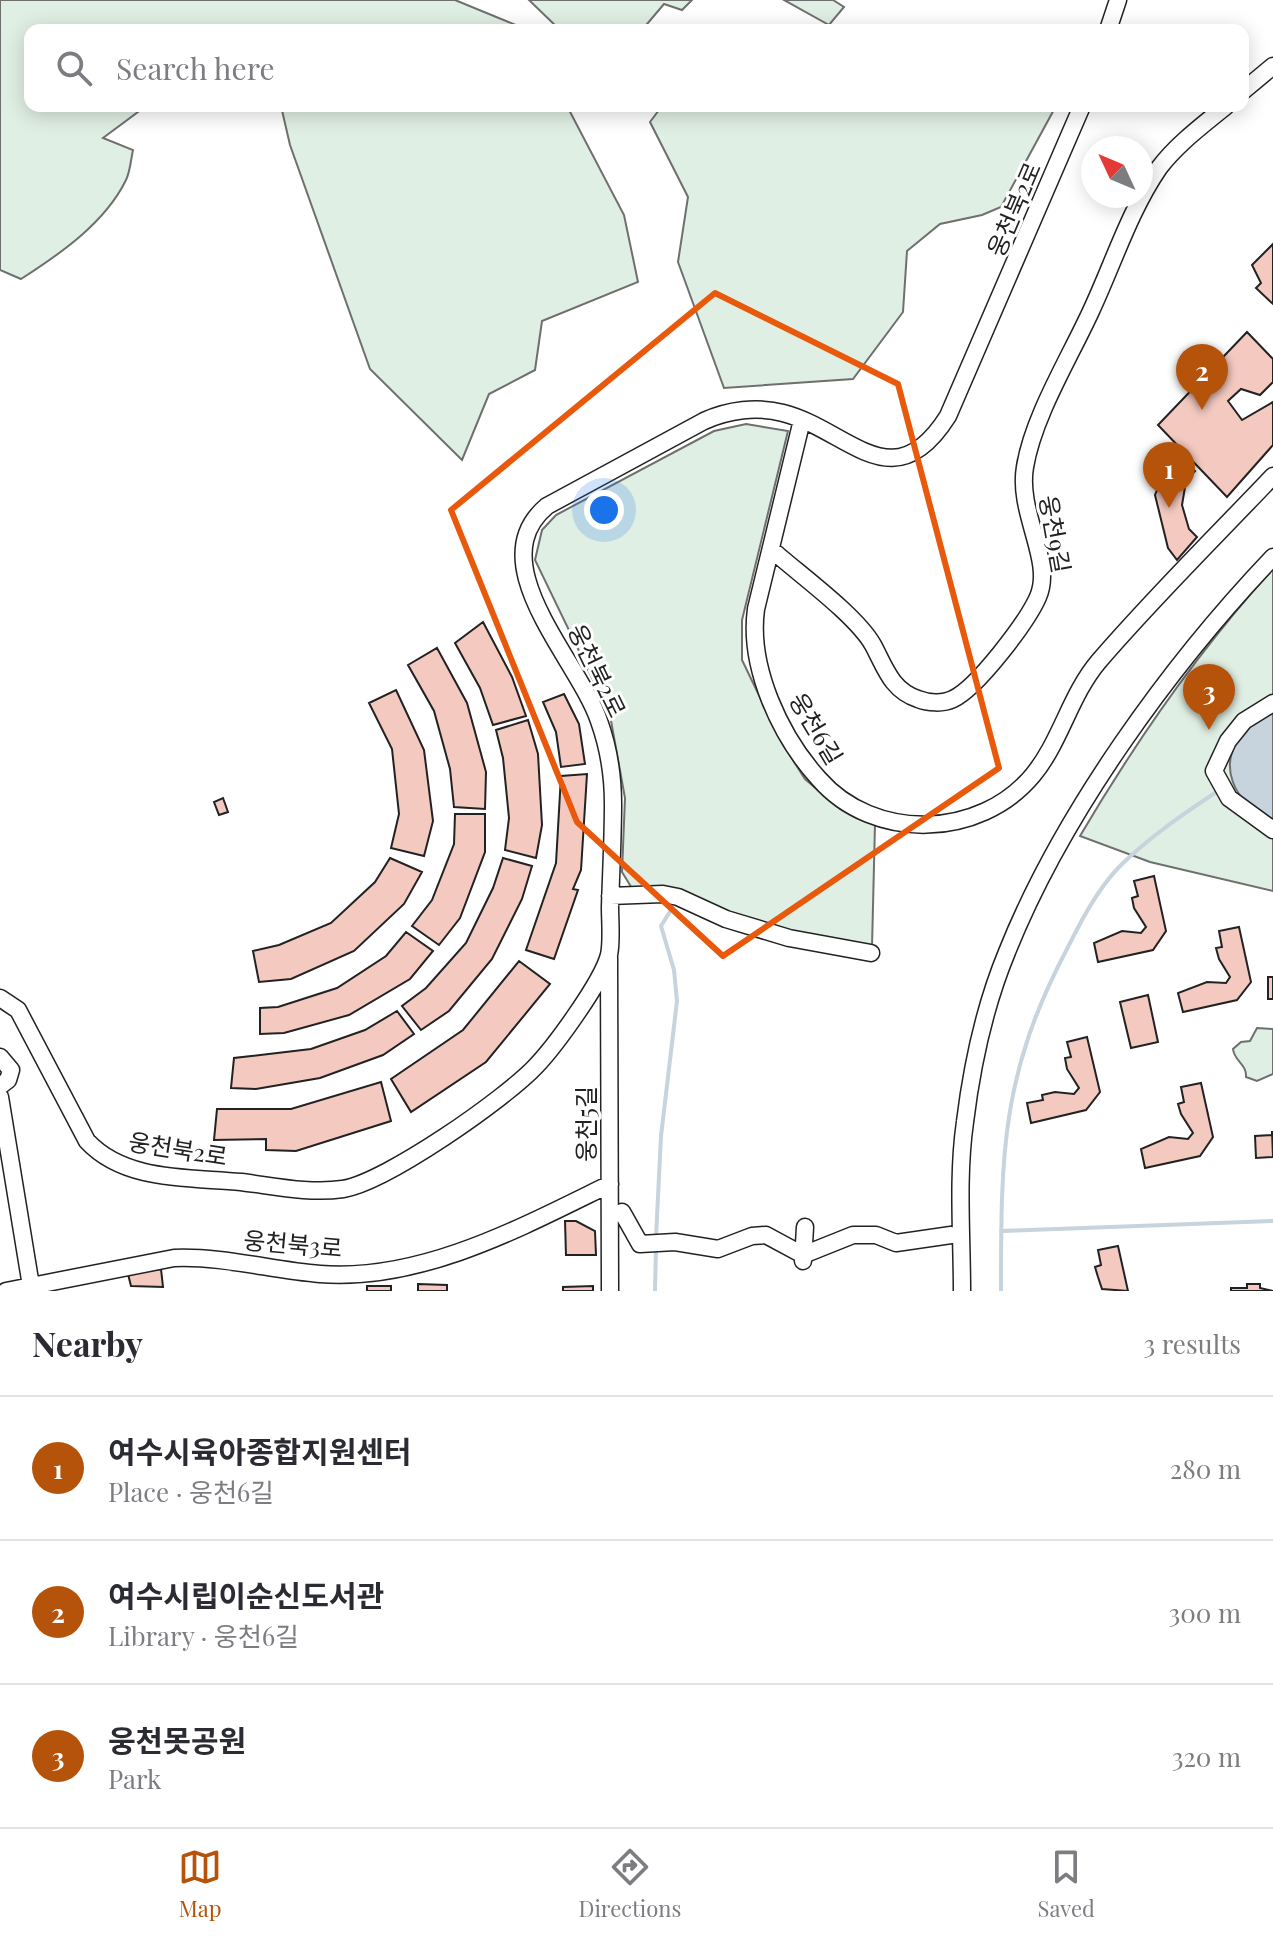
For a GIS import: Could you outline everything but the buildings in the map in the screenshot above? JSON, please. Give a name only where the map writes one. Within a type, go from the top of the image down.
[{"type":"street","points":[[1110,24],[1118,0]]},
{"type":"street","points":[[1249,86],[1273,66]]},
{"type":"street","name":"웅천북2로","points":[[0,998],[18,1010],[81,1132],[103,1157],[131,1170],[325,1190],[367,1183],[390,1172],[525,1076],[556,1043],[609,956],[613,800],[606,746],[591,702],[523,574],[523,538],[530,523],[547,506],[704,421],[754,410],[781,412],[802,420],[880,458],[901,457],[930,440],[948,416],[1079,112]]},
{"type":"street","name":"웅천9길","points":[[772,550],[867,636],[887,674],[906,694],[931,703],[949,701],[970,687],[1021,622],[1041,587],[1040,556],[1024,508],[1024,488],[1025,466],[1043,416],[1150,183],[1177,148],[1219,112]]},
{"type":"street","name":"웅천6길","points":[[802,420],[756,609],[753,647],[757,668],[804,760],[837,795],[880,817],[906,823],[953,824],[981,815],[1034,774],[1082,681],[1273,476]]},
{"type":"street","points":[[962,1291],[964,1126],[984,1026],[1005,955],[1043,872],[1126,741],[1216,620],[1273,557]]},
{"type":"street","points":[[1273,703],[1244,721],[1228,741],[1214,771],[1229,798],[1273,830]]},
{"type":"street","points":[[610,896],[678,897],[726,919],[789,938],[871,953]]},
{"type":"street","name":"웅천5길","points":[[609,956],[610,1291]]},
{"type":"street","points":[[0,1057],[11,1070],[8,1080],[0,1086]]},
{"type":"street","points":[[0,1097],[31,1286]]},
{"type":"street","name":"웅천북3로","points":[[6,1291],[174,1258],[200,1257],[323,1283],[432,1261],[467,1250],[610,1184]]},
{"type":"street","points":[[622,1212],[640,1244],[667,1243],[718,1249],[752,1236],[766,1235],[803,1258]]},
{"type":"street","points":[[803,1258],[805,1227]]},
{"type":"street","points":[[803,1258],[853,1235],[876,1235],[896,1243],[951,1235]]},
{"type":"street","points":[[101,1273],[101,1291]]},
{"type":"highlighted area","points":[[715,293],[898,384],[999,768],[723,956],[577,822],[451,510]]},
{"type":"green space","points":[[0,0],[455,0],[513,24],[24,24],[24,112],[138,112],[103,138],[133,150],[127,177],[117,196],[94,224],[21,279],[0,270]]},
{"type":"green space","points":[[529,0],[692,0],[682,10],[664,4],[647,24],[554,24]]},
{"type":"green space","points":[[784,0],[833,0],[844,7],[827,24]]},
{"type":"green space","points":[[282,112],[570,112],[624,215],[638,282],[542,321],[535,370],[489,394],[462,460],[370,369],[290,145]]},
{"type":"green space","points":[[658,112],[1053,112],[1001,207],[982,215],[940,224],[907,251],[903,312],[853,379],[724,388],[678,262],[688,197],[650,122]]},
{"type":"green space","points":[[746,424],[788,431],[742,620],[742,660],[782,743],[805,779],[840,809],[875,824],[872,947],[815,939],[633,890],[622,872],[625,798],[610,715],[535,560],[542,530],[556,515],[714,431]]},
{"type":"green space","points":[[1273,569],[1273,891],[1150,862],[1080,836],[1170,697]]},
{"type":"green space","points":[[1257,1028],[1273,1029],[1273,1074],[1257,1081],[1246,1077],[1245,1069],[1233,1049],[1241,1042],[1250,1041]]},
{"type":"shaded area","points":[[1273,712],[1273,822],[1260,815],[1239,794],[1230,769],[1236,743],[1246,730]]},
{"type":"waterway","points":[[1001,1291],[1002,1197],[1009,1116],[1017,1076],[1045,994],[1084,917],[1111,876],[1155,835],[1221,789]]},
{"type":"waterway","points":[[656,1237],[661,1136],[677,1001],[674,970],[661,926],[671,910]]},
{"type":"waterway","points":[[1001,1231],[1273,1221]]},
{"type":"waterway","points":[[655,1291],[656,1246]]},
{"type":"place","name":"여수시립이순신도서관","points":[[1202,410]]},
{"type":"place","name":"여수시육아종합지원센터","points":[[1169,508]]},
{"type":"place","name":"웅천못공원","points":[[1209,730]]}]
